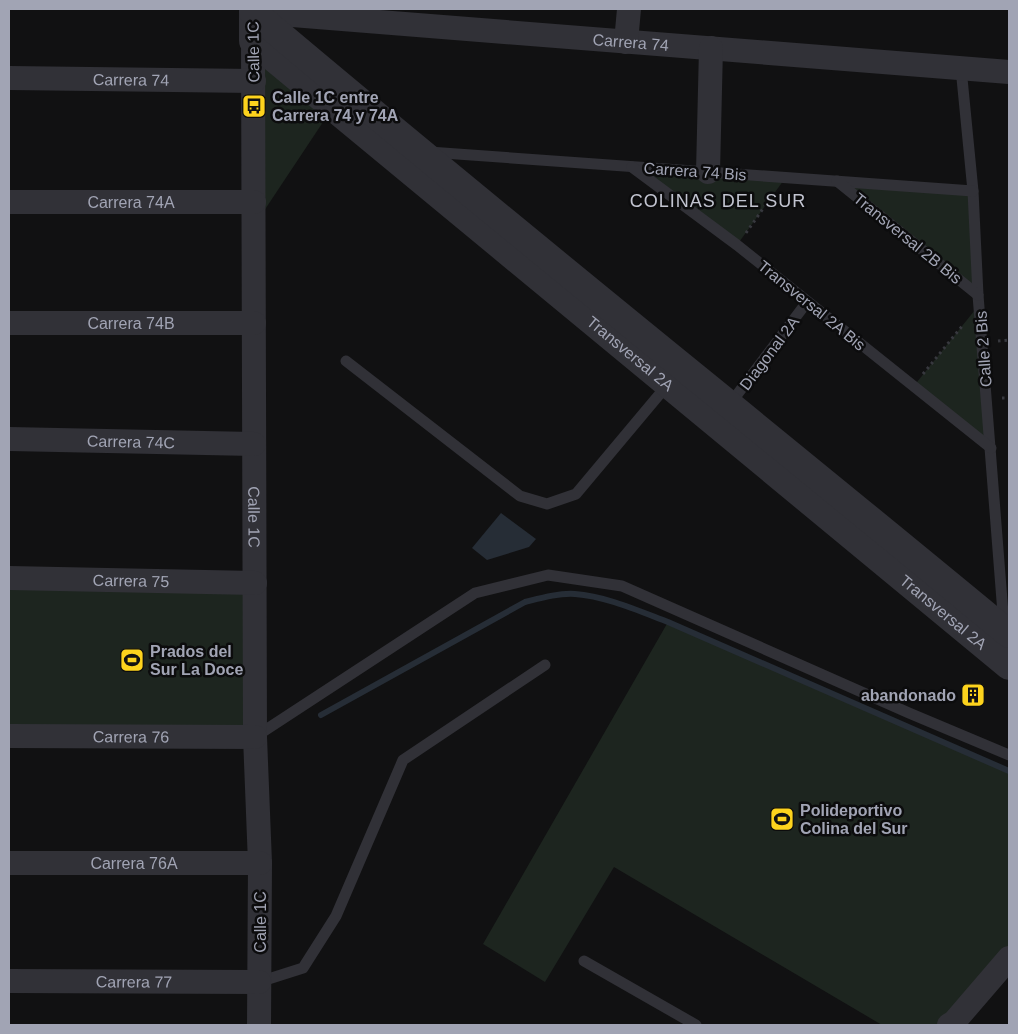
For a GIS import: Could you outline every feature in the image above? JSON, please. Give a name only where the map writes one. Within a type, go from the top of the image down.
[{"type":"street","points":[[626,42],[628,9]]},
{"type":"street","name":"Carrera 74","points":[[253,10],[1009,72]]},
{"type":"street","name":"Calle 1C","points":[[253,10],[255,737],[260,863],[259,1025]]},
{"type":"street","name":"Transversal 2A","points":[[253,10],[418,151],[1009,666]]},
{"type":"street","name":"Transversal 2A","points":[[253,41],[675,375],[730,404],[1007,632]]},
{"type":"street","points":[[708,172],[711,48]]},
{"type":"street","name":"Carrera 74","points":[[9,78],[254,80]]},
{"type":"street","name":"Carrera 74A","points":[[9,202],[254,202]]},
{"type":"street","name":"Carrera 74B","points":[[9,323],[254,323]]},
{"type":"street","name":"Carrera 74C","points":[[9,439],[254,444]]},
{"type":"street","name":"Carrera 75","points":[[9,578],[255,583]]},
{"type":"street","name":"Carrera 76","points":[[9,736],[255,737]]},
{"type":"street","name":"Carrera 76A","points":[[9,863],[260,863]]},
{"type":"street","points":[[954,1024],[1009,958]]},
{"type":"street","name":"Carrera 77","points":[[9,980],[259,982]]},
{"type":"lane","name":"Calle 2 Bis","points":[[961,68],[973,190],[990,448],[1007,632]]},
{"type":"lane","name":"Carrera 74 Bis","points":[[418,151],[973,190]]},
{"type":"lane","name":"Transversal 2A Bis","points":[[631,166],[737,245],[990,448]]},
{"type":"lane","name":"Transversal 2B Bis","points":[[837,181],[979,300]]},
{"type":"lane","name":"Diagonal 2A","points":[[730,404],[807,302]]},
{"type":"lane","points":[[346,361],[520,496],[548,504],[576,494],[675,375]]},
{"type":"lane","points":[[255,737],[475,593],[548,575],[622,586],[1009,755]]},
{"type":"lane","points":[[259,982],[303,968],[308,961],[336,916],[403,760],[545,665]]},
{"type":"lane","points":[[584,960],[696,1025]]},
{"type":"path","points":[[737,245],[786,177]]},
{"type":"path","points":[[913,387],[979,300]]},
{"type":"shaded area","points":[[253,41],[333,107],[254,226]]},
{"type":"shaded area","points":[[631,166],[786,177],[737,245]]},
{"type":"shaded area","points":[[837,181],[973,191],[978,295]]},
{"type":"shaded area","points":[[979,305],[991,448],[913,387]]},
{"type":"shaded area","points":[[501,513],[536,539],[529,547],[487,560],[472,548]]},
{"type":"shaded area","name":"Prados del Sur La Doce","points":[[9,578],[255,583],[255,737],[9,736]]},
{"type":"shaded area","name":"Polideportivo Colina del Sur","points":[[668,622],[1009,771],[1009,958],[949,1025],[882,1025],[614,867],[545,982],[483,944]]},
{"type":"waterway","points":[[321,715],[525,602],[543,597],[575,594],[610,601],[668,622],[1009,771]]},
{"type":"place","name":"Calle 1C entre Carrera 74 y 74A","points":[[254,106]]},
{"type":"place","name":"Prados del Sur La Doce","points":[[132,660]]},
{"type":"place","name":"abandonado","points":[[973,695]]},
{"type":"place","name":"Polideportivo Colina del Sur","points":[[782,819]]},
{"type":"district","name":"COLINAS DEL SUR","points":[[718,201]]}]
